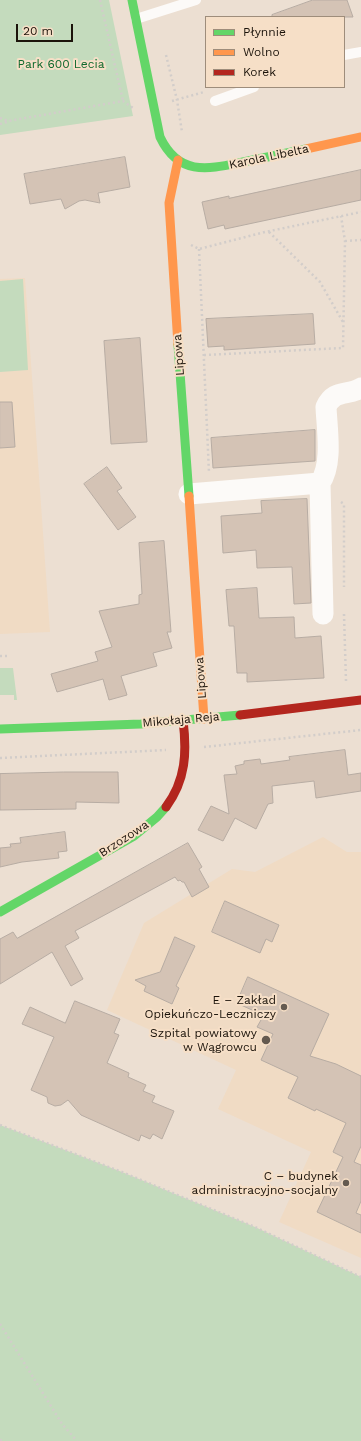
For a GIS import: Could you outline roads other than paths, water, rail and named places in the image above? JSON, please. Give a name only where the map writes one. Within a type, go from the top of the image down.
[{"type":"street","points":[[132,0],[162,143],[178,160]]},
{"type":"street","name":"Karola Libelta","points":[[178,160],[194,167],[209,169],[361,137]]},
{"type":"street","name":"Lipowa","points":[[178,160],[169,203],[170,229],[204,719]]},
{"type":"street","points":[[323,614],[320,483],[325,476],[328,465],[326,407],[329,401],[335,396],[361,388]]},
{"type":"street","points":[[189,494],[320,483]]},
{"type":"street","name":"Mikołaja Reja","points":[[0,729],[104,726],[204,719],[361,700]]},
{"type":"street","name":"Brzozowa","points":[[0,912],[119,844],[140,831],[160,815],[175,794],[185,765],[186,749],[184,720]]},
{"type":"lane","points":[[136,19],[196,0]]},
{"type":"lane","points":[[345,55],[361,52]]},
{"type":"lane","points":[[215,101],[251,88]]},
{"type":"place","name":"E – Zakład Opiekuńczo-Leczniczy","points":[[284,1007]]},
{"type":"place","name":"Szpital powiatowy w Wągrowcu","points":[[266,1040]]},
{"type":"place","name":"C – budynek administracyjno-socjalny","points":[[346,1183]]},
{"type":"park label","name":"Park 600 Lecia","points":[[61,64]]}]
